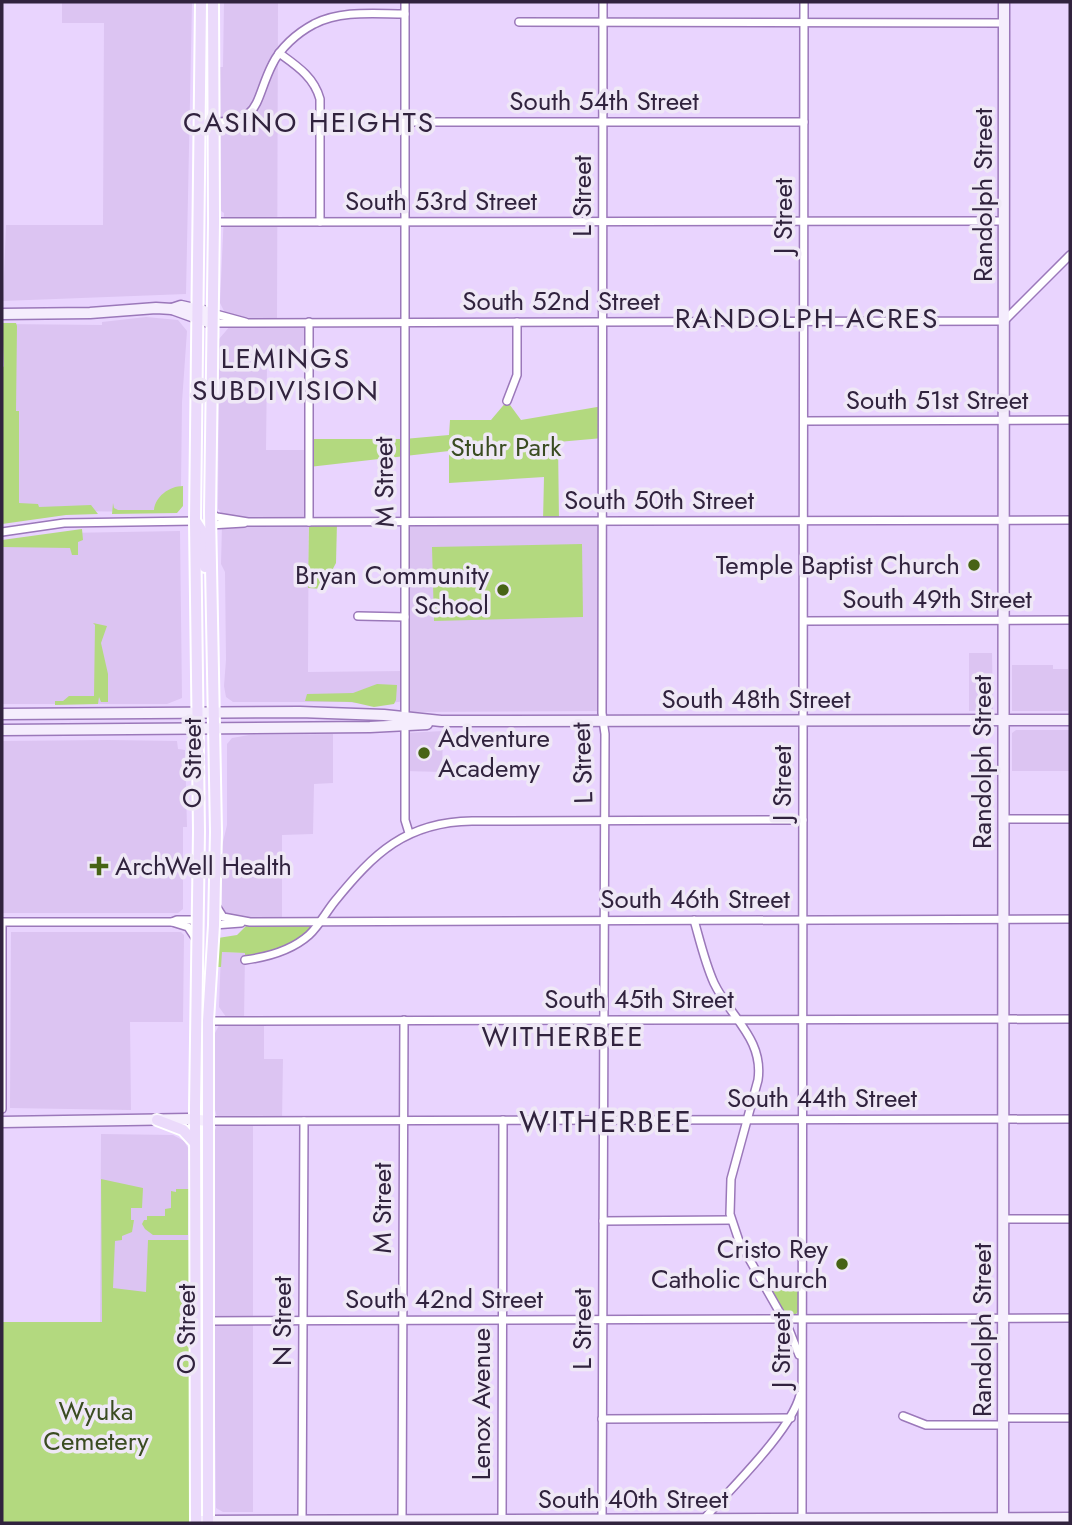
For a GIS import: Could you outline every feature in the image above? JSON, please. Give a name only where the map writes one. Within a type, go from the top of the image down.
[{"type":"main road","name":"O Street","points":[[201,2],[195,441],[199,858],[195,1144],[208,1522]]},
{"type":"main road","name":"O Street","points":[[196,1522],[208,1121],[208,1021],[214,925],[215,712],[210,519],[214,222],[213,2]]},
{"type":"main road","name":"Randolph Street","points":[[1003,1521],[1004,2]]},
{"type":"main road","points":[[2,314],[90,313],[149,308],[172,309],[181,306],[212,318]]},
{"type":"main road","points":[[195,441],[200,466],[202,511],[204,519],[210,519]]},
{"type":"main road","points":[[195,521],[203,533],[206,589],[213,607]]},
{"type":"main road","name":"South 48th Street","points":[[2,715],[354,713],[405,721]]},
{"type":"main road","name":"South 48th Street","points":[[2,730],[215,729],[405,721],[1070,720]]},
{"type":"main road","points":[[199,858],[204,884],[205,916],[214,925]]},
{"type":"main road","points":[[197,920],[203,934],[203,1007],[208,1021]]},
{"type":"main road","points":[[157,1119],[183,1130],[195,1144]]},
{"type":"main road","name":"South 44th Street","points":[[2,1122],[157,1119],[208,1121]]},
{"type":"main road","name":"South 40th Street","points":[[196,1522],[602,1522],[704,1519],[1003,1521],[1070,1518]]},
{"type":"street","name":"M Street","points":[[405,2],[405,820],[409,834]]},
{"type":"street","name":"L Street","points":[[602,1522],[605,920],[602,521],[603,2]]},
{"type":"street","name":"J Street","points":[[802,1521],[804,2]]},
{"type":"street","points":[[212,122],[237,121],[249,114],[279,53],[303,31],[332,18],[356,14],[405,14]]},
{"type":"street","points":[[519,22],[1004,23]]},
{"type":"street","points":[[279,53],[308,75],[320,99],[320,222]]},
{"type":"street","name":"South 54th Street","points":[[404,122],[804,122]]},
{"type":"street","name":"South 53rd Street","points":[[214,222],[1003,221]]},
{"type":"street","points":[[1003,321],[1070,255]]},
{"type":"street","name":"South 52nd Street","points":[[212,318],[231,325],[245,322],[1003,321]]},
{"type":"street","points":[[309,322],[309,522]]},
{"type":"street","points":[[507,401],[517,375],[517,322]]},
{"type":"street","name":"South 51st Street","points":[[804,421],[1070,420]]},
{"type":"street","name":"South 50th Street","points":[[210,519],[234,525],[248,522],[1070,520]]},
{"type":"street","points":[[2,532],[64,523],[195,521]]},
{"type":"street","points":[[358,616],[405,617]]},
{"type":"street","name":"South 49th Street","points":[[804,621],[1070,620]]},
{"type":"street","points":[[1003,819],[1070,819]]},
{"type":"street","points":[[245,960],[277,953],[295,945],[310,934],[364,865],[409,834],[441,824],[803,820]]},
{"type":"street","name":"South 46th Street","points":[[214,902],[223,917],[250,922]]},
{"type":"street","name":"South 46th Street","points":[[214,925],[250,922],[1070,919]]},
{"type":"street","points":[[2,1109],[2,922],[197,920]]},
{"type":"street","points":[[694,920],[710,975],[722,998],[747,1030],[759,1063],[758,1080],[730,1187],[731,1220],[739,1241],[797,1346],[802,1370],[799,1396],[790,1418],[704,1519]]},
{"type":"street","points":[[172,922],[190,929],[196,941]]},
{"type":"street","name":"South 45th Street","points":[[208,1021],[1070,1019]]},
{"type":"street","name":"M Street","points":[[402,1521],[404,1020]]},
{"type":"street","name":"South 44th Street","points":[[208,1121],[1070,1119]]},
{"type":"street","name":"N Street","points":[[302,1522],[304,1121]]},
{"type":"street","name":"Lenox Avenue","points":[[502,1520],[503,1121]]},
{"type":"street","points":[[1003,1219],[1070,1219]]},
{"type":"street","points":[[603,1221],[731,1220]]},
{"type":"street","name":"South 42nd Street","points":[[203,1321],[1070,1318]]},
{"type":"street","points":[[903,1416],[926,1425],[1070,1418]]},
{"type":"street","points":[[602,1419],[802,1418]]},
{"type":"shaded area","points":[[62,2],[192,2],[186,294],[3,301],[6,225],[103,225],[104,23],[62,23]]},
{"type":"shaded area","points":[[224,2],[278,2],[277,322],[309,322],[309,363],[267,363],[266,450],[309,450],[308,672],[405,671],[404,521],[602,521],[602,711],[405,712],[404,701],[380,705],[347,702],[233,702],[226,697],[225,572],[221,564],[222,525],[226,518],[218,509],[219,339],[231,325],[220,303],[224,213],[221,211],[220,67],[223,67]]},
{"type":"shaded area","points":[[146,317],[178,320],[187,331],[182,402],[181,486],[157,512],[63,511],[2,522],[3,324],[102,325],[102,322]]},
{"type":"shaded area","points":[[180,531],[182,698],[167,704],[2,704],[2,541],[64,533]]},
{"type":"shaded area","points":[[969,653],[992,653],[993,710],[969,711]]},
{"type":"shaded area","points":[[1012,665],[1053,665],[1053,669],[1068,669],[1068,711],[1012,711]]},
{"type":"shaded area","points":[[1016,730],[1070,730],[1070,771],[1012,771],[1012,733]]},
{"type":"shaded area","name":"Adventure Academy","points":[[443,731],[442,772],[405,771],[405,733]]},
{"type":"shaded area","points":[[333,734],[333,783],[314,784],[313,834],[282,835],[282,922],[232,919],[222,908],[222,846],[227,825],[227,744],[232,738],[249,735]]},
{"type":"shaded area","points":[[2,741],[177,741],[178,749],[185,750],[187,827],[183,827],[183,909],[178,913],[2,913]]},
{"type":"shaded area","points":[[11,932],[181,932],[184,935],[183,1022],[130,1022],[131,1110],[10,1108]]},
{"type":"shaded area","points":[[221,952],[245,953],[244,1021],[264,1021],[264,1059],[283,1059],[282,1121],[253,1122],[253,1512],[223,1512],[216,1508],[213,1136],[218,1121],[214,1106],[214,1035],[221,1021],[229,1021],[219,1007]]},
{"type":"shaded area","points":[[101,1134],[173,1135],[184,1141],[188,1148],[190,1307],[184,1322],[100,1322]]},
{"type":"green space","points":[[2,323],[16,323],[17,326],[19,503],[38,504],[39,507],[91,505],[98,514],[66,515],[2,524]]},
{"type":"green space","name":"Stuhr Park","points":[[507,401],[521,420],[603,406],[603,438],[558,442],[559,521],[543,521],[544,477],[449,483],[449,451],[309,467],[309,439],[404,439],[449,435],[450,420],[491,420]]},
{"type":"green space","points":[[183,486],[183,506],[177,513],[112,514],[113,503],[118,510],[154,510],[164,493]]},
{"type":"green space","points":[[309,522],[337,522],[336,563],[322,589],[308,588]]},
{"type":"green space","points":[[82,529],[83,540],[78,542],[78,555],[72,555],[70,548],[2,547],[2,540]]},
{"type":"green space","points":[[582,544],[583,617],[434,621],[432,547]]},
{"type":"green space","points":[[93,623],[107,626],[101,643],[108,674],[108,702],[101,702],[99,697],[98,704],[55,705],[55,701],[63,701],[69,696],[94,696]]},
{"type":"green space","points":[[377,684],[397,685],[394,704],[374,707],[352,702],[305,701],[307,694],[353,693]]},
{"type":"green space","points":[[250,922],[320,922],[295,945],[245,960],[245,953],[222,952],[221,967],[217,967],[218,938],[237,935]]},
{"type":"green space","name":"Wyuka Cemetery","points":[[101,1179],[143,1188],[142,1208],[131,1208],[131,1220],[134,1220],[132,1232],[122,1236],[122,1240],[115,1241],[113,1288],[146,1292],[148,1240],[189,1240],[190,1323],[184,1323],[184,1330],[190,1336],[190,1523],[2,1523],[2,1322],[102,1322]]},
{"type":"green space","points":[[176,1189],[189,1189],[188,1235],[153,1235],[142,1224],[144,1220],[147,1220],[147,1216],[165,1216],[165,1209],[171,1208],[171,1191],[176,1192]]},
{"type":"green space","points":[[799,1286],[799,1311],[790,1315],[780,1306],[770,1287]]},
{"type":"place","name":"Temple Baptist Church","points":[[974,565]]},
{"type":"place","name":"Bryan Community School","points":[[503,590]]},
{"type":"place","name":"Adventure Academy","points":[[424,753]]},
{"type":"place","name":"ArchWell Health","points":[[99,866]]},
{"type":"place","name":"Cristo Rey Catholic Church","points":[[842,1264]]},
{"type":"district","name":"CASINO HEIGHTS","points":[[309,122]]},
{"type":"district","name":"RANDOLPH ACRES","points":[[807,318]]},
{"type":"district","name":"LEMINGS SUBDIVISION","points":[[286,374]]},
{"type":"district","name":"WITHERBEE","points":[[563,1036]]},
{"type":"district","name":"WITHERBEE","points":[[606,1122]]}]
